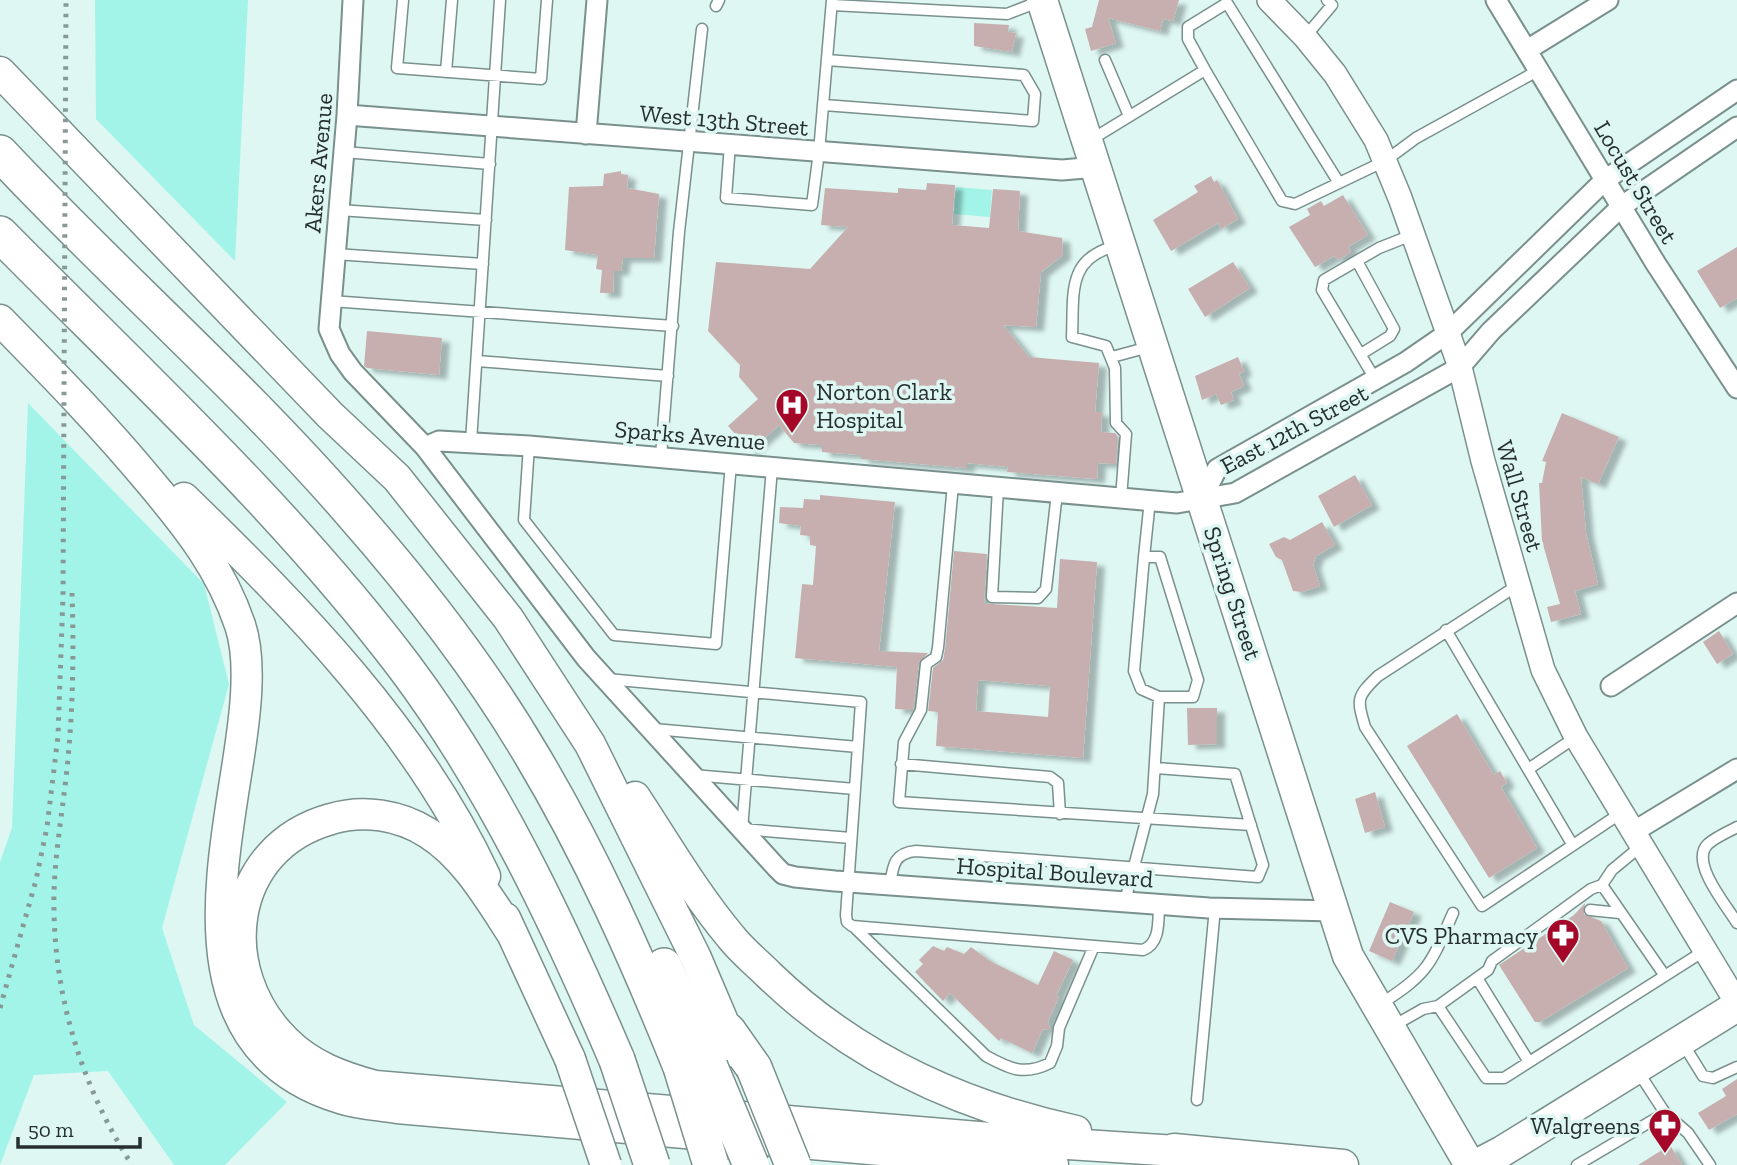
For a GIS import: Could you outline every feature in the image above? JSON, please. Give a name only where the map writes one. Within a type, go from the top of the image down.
[{"type":"highway","points":[[0,153],[289,443],[382,549],[454,640],[531,754],[621,925],[793,1165]]},
{"type":"highway","points":[[0,234],[260,497],[337,580],[405,668],[519,847],[576,964],[617,1060],[652,1165]]},
{"type":"highway","points":[[711,1165],[729,1031]]},
{"type":"highway","points":[[722,1069],[751,1165]]},
{"type":"main road","name":"Spring Street","points":[[1042,0],[1348,956],[1470,1165]]},
{"type":"main road","points":[[0,72],[301,386],[397,478],[508,618],[590,744],[729,1031]]},
{"type":"main road","points":[[0,320],[110,433],[186,523],[213,563],[242,629],[244,721],[221,871],[220,943],[224,974],[242,1021],[259,1047],[283,1069],[340,1098],[397,1108],[1053,1165]]},
{"type":"main road","points":[[110,433],[180,495],[277,589],[390,721],[470,843],[570,1059],[606,1165]]},
{"type":"main road","points":[[590,744],[615,766],[681,868],[732,939],[797,1002],[879,1059],[934,1087],[975,1103],[1051,1125],[1192,1152]]},
{"type":"main road","points":[[513,935],[486,895],[438,840],[414,825],[394,818],[356,814],[320,822],[302,830],[268,858],[247,895],[241,919],[240,943],[246,979],[268,1020],[285,1041],[320,1066],[346,1079],[376,1086],[1343,1165]]},
{"type":"main road","points":[[1476,1165],[1502,1152],[1737,1004]]},
{"type":"main road","points":[[722,1069],[776,1165]]},
{"type":"street","name":"Akers Avenue","points":[[354,0],[329,329],[340,354],[353,372],[425,447]]},
{"type":"street","points":[[586,134],[597,0]]},
{"type":"street","name":"Wall Street","points":[[1269,0],[1305,37],[1350,96],[1385,161],[1460,367],[1517,585],[1543,670],[1576,737],[1737,1004]]},
{"type":"street","name":"Locust Street","points":[[1496,0],[1605,180],[1737,388]]},
{"type":"street","points":[[1527,50],[1608,0]]},
{"type":"street","name":"East 12th Street","points":[[1202,498],[1217,469],[1375,379],[1448,333],[1605,180],[1737,90]]},
{"type":"street","name":"West 13th Street","points":[[347,114],[1062,170],[1093,154]]},
{"type":"street","name":"East 12th Street","points":[[1202,498],[1235,493],[1460,367],[1491,331],[1622,206],[1737,127]]},
{"type":"street","name":"Sparks Avenue","points":[[425,447],[439,441],[471,442],[661,456],[1177,503],[1202,498]]},
{"type":"street","points":[[425,447],[604,678],[742,829]]},
{"type":"street","points":[[1611,686],[1737,603]]},
{"type":"street","points":[[1632,831],[1737,769]]},
{"type":"street","name":"Hospital Boulevard","points":[[742,829],[783,874],[795,877],[1215,908],[1334,911]]},
{"type":"lane","points":[[403,0],[397,68],[541,79],[547,0]]},
{"type":"lane","points":[[446,72],[452,0]]},
{"type":"lane","points":[[471,442],[500,0]]},
{"type":"lane","points":[[730,144],[726,198],[811,205],[820,152],[832,3],[1007,14],[1042,0]]},
{"type":"lane","points":[[1305,37],[1332,5],[1327,0]]},
{"type":"lane","points":[[1339,183],[1229,1],[1188,27],[1188,39],[1282,201],[1295,204],[1339,183],[1385,161],[1416,138],[1539,70]]},
{"type":"lane","points":[[661,456],[688,141],[702,29]]},
{"type":"lane","points":[[824,105],[1033,121],[1035,94],[1024,75],[827,61]]},
{"type":"lane","points":[[1105,61],[1129,116]]},
{"type":"lane","points":[[1093,154],[1129,116],[1205,70]]},
{"type":"lane","points":[[344,152],[490,164]]},
{"type":"lane","points":[[339,210],[486,220]]},
{"type":"lane","points":[[1375,379],[1322,290],[1324,281],[1357,261],[1413,234]]},
{"type":"lane","points":[[1120,245],[1099,250],[1083,262],[1075,283],[1072,338],[1106,346],[1112,356],[1116,423],[1126,434],[1121,498]]},
{"type":"lane","points":[[335,254],[483,264]]},
{"type":"lane","points":[[1357,261],[1391,318],[1394,328],[1390,336],[1361,354]]},
{"type":"lane","points":[[331,300],[673,326]]},
{"type":"lane","points":[[1112,356],[1153,346]]},
{"type":"lane","points":[[477,361],[668,376]]},
{"type":"lane","points":[[529,446],[524,520],[614,635],[652,639],[716,644],[732,464]]},
{"type":"lane","points":[[772,468],[742,829],[851,838]]},
{"type":"lane","points":[[953,484],[938,648],[936,657],[926,664],[921,710],[904,742],[899,802],[1251,825]]},
{"type":"lane","points":[[998,488],[992,597],[1038,598],[1046,589],[1057,493]]},
{"type":"lane","points":[[1144,557],[1160,557],[1198,680],[1193,696],[1158,697],[1140,689],[1134,671],[1144,557],[1150,500]]},
{"type":"lane","points":[[1517,585],[1378,676],[1361,692],[1357,705],[1365,727],[1482,906],[1572,844],[1632,831]]},
{"type":"lane","points":[[1446,630],[1530,768],[1572,844]]},
{"type":"lane","points":[[604,678],[861,702],[847,882],[847,922],[986,1056],[1008,1068],[1034,1071],[1050,1063],[1059,1028],[1094,946]]},
{"type":"lane","points":[[1125,901],[1147,820],[1156,768],[1158,697]]},
{"type":"lane","points":[[650,728],[858,747]]},
{"type":"lane","points":[[1530,768],[1576,737]]},
{"type":"lane","points":[[901,764],[1050,777],[1058,783],[1061,793],[1060,814]]},
{"type":"lane","points":[[890,885],[896,857],[903,852],[916,851],[1258,877],[1264,865],[1235,774],[1156,768]]},
{"type":"lane","points":[[693,775],[855,789]]},
{"type":"lane","points":[[1737,827],[1708,845],[1702,859],[1705,871],[1737,923]]},
{"type":"lane","points":[[1382,1018],[1438,1006],[1488,970],[1492,961],[1563,908],[1602,885],[1632,831]]},
{"type":"lane","points":[[1602,885],[1665,976]]},
{"type":"lane","points":[[852,926],[1143,950],[1152,947],[1156,939],[1159,904]]},
{"type":"lane","points":[[1198,1100],[1215,908]]},
{"type":"lane","points":[[1563,908],[1576,909]]},
{"type":"lane","points":[[1590,910],[1620,913]]},
{"type":"lane","points":[[1382,1018],[1431,963],[1453,914]]},
{"type":"lane","points":[[1438,1006],[1486,1077],[1504,1077],[1705,951]]},
{"type":"lane","points":[[1477,978],[1529,1062]]},
{"type":"lane","points":[[1680,1039],[1703,1076],[1713,1078],[1737,1067]]},
{"type":"lane","points":[[1635,1067],[1665,1112],[1688,1133],[1710,1165]]},
{"type":"lane","points":[[1577,1165],[1665,1112]]},
{"type":"green space","points":[[95,0],[248,0],[235,261],[96,119]]},
{"type":"green space","points":[[956,187],[992,190],[990,217],[954,214]]},
{"type":"green space","points":[[28,403],[204,584],[229,684],[162,928],[194,1025],[287,1102],[225,1165],[174,1165],[108,1071],[34,1075],[0,1165],[0,862],[12,828]]},
{"type":"building","points":[[1099,0],[1179,0],[1173,21],[1163,19],[1160,31],[1108,18],[1116,43],[1091,51],[1085,29],[1092,27]]},
{"type":"building","points":[[974,23],[1009,25],[1008,32],[1016,33],[1012,52],[974,46]]},
{"type":"building","points":[[621,171],[621,174],[628,175],[627,188],[659,194],[654,258],[623,258],[621,271],[614,271],[613,293],[600,293],[602,270],[596,269],[598,255],[565,250],[569,187],[603,186],[604,174]]},
{"type":"building","points":[[1211,176],[1214,182],[1217,180],[1238,219],[1221,229],[1218,223],[1171,251],[1153,220],[1198,192],[1194,186]]},
{"type":"building","name":"Norton Clark Hospital","points":[[927,183],[955,185],[952,225],[989,228],[993,189],[1020,191],[1018,231],[1062,238],[1063,255],[1041,272],[1036,327],[1003,325],[1029,357],[1099,363],[1095,412],[1102,412],[1101,432],[1115,433],[1118,437],[1116,464],[1098,463],[1097,479],[1007,472],[1008,467],[967,463],[967,468],[861,459],[861,455],[822,452],[822,445],[794,443],[779,425],[750,451],[728,426],[758,399],[739,377],[740,365],[708,331],[716,262],[810,269],[848,227],[821,225],[825,188],[898,193],[898,188],[926,190]]},
{"type":"building","points":[[1343,195],[1368,235],[1348,247],[1351,252],[1338,260],[1334,256],[1315,267],[1289,227],[1310,215],[1307,209],[1321,201],[1324,206]]},
{"type":"building","points":[[1737,247],[1737,298],[1720,308],[1697,271]]},
{"type":"building","points":[[1233,262],[1250,288],[1205,317],[1188,289]]},
{"type":"building","points":[[367,331],[442,338],[439,375],[367,368],[364,366]]},
{"type":"building","points":[[1238,357],[1244,371],[1239,374],[1244,386],[1231,392],[1234,400],[1221,405],[1216,394],[1202,400],[1195,376]]},
{"type":"building","points":[[1562,413],[1619,437],[1598,484],[1581,477],[1586,533],[1598,584],[1575,591],[1581,614],[1551,622],[1547,607],[1560,604],[1542,541],[1539,483],[1542,483],[1546,462],[1542,461]]},
{"type":"building","points":[[1355,475],[1372,505],[1334,527],[1318,496]]},
{"type":"building","points":[[820,495],[895,502],[879,651],[928,653],[919,663],[913,710],[895,709],[897,667],[795,658],[802,584],[813,585],[816,546],[810,545],[810,536],[800,535],[801,526],[779,523],[780,507],[803,508],[804,499],[820,500]]},
{"type":"building","points":[[1322,522],[1335,545],[1316,556],[1313,565],[1320,586],[1302,592],[1293,591],[1282,560],[1276,557],[1269,544],[1284,537],[1290,540]]},
{"type":"building","points":[[954,551],[987,554],[984,603],[992,604],[1057,608],[1060,559],[1097,562],[1083,758],[936,746],[938,712],[928,711],[933,668],[943,660]],"holes":[[[978,680],[1050,686],[1048,717],[976,711]]]},
{"type":"building","points":[[1719,631],[1733,654],[1717,664],[1703,642]]},
{"type":"building","points":[[1187,708],[1217,708],[1217,744],[1188,745]]},
{"type":"building","points":[[1457,714],[1494,775],[1500,771],[1507,783],[1501,787],[1537,848],[1489,878],[1407,746]]},
{"type":"building","points":[[1375,792],[1385,827],[1365,833],[1355,799]]},
{"type":"building","points":[[1390,902],[1414,912],[1392,961],[1369,951]]},
{"type":"building","name":"CVS Pharmacy","points":[[1585,903],[1584,914],[1601,921],[1628,968],[1540,1022],[1535,1022],[1499,965],[1574,915]]},
{"type":"building","points":[[933,946],[944,951],[947,947],[964,954],[971,947],[990,961],[1038,985],[1054,951],[1073,960],[1056,996],[1059,997],[1048,1021],[1050,1030],[1043,1029],[1032,1053],[1001,1038],[999,1041],[950,993],[943,1001],[915,972],[923,964],[919,960]]},
{"type":"building","points":[[1737,1079],[1737,1114],[1709,1130],[1698,1113],[1726,1096],[1722,1089]]},
{"type":"building","name":"Walgreens","points":[[1670,1145],[1682,1165],[1638,1165]]},
{"type":"railway","points":[[0,1008],[36,880],[47,827],[58,736],[63,596],[66,0]]},
{"type":"railway","points":[[72,593],[72,709],[55,877],[56,944],[66,1010],[86,1075],[99,1106],[132,1165]]},
{"type":"place","name":"Norton Clark Hospital","points":[[792,435]]},
{"type":"place","name":"CVS Pharmacy","points":[[1563,965]]},
{"type":"place","name":"Walgreens","points":[[1665,1155]]}]
